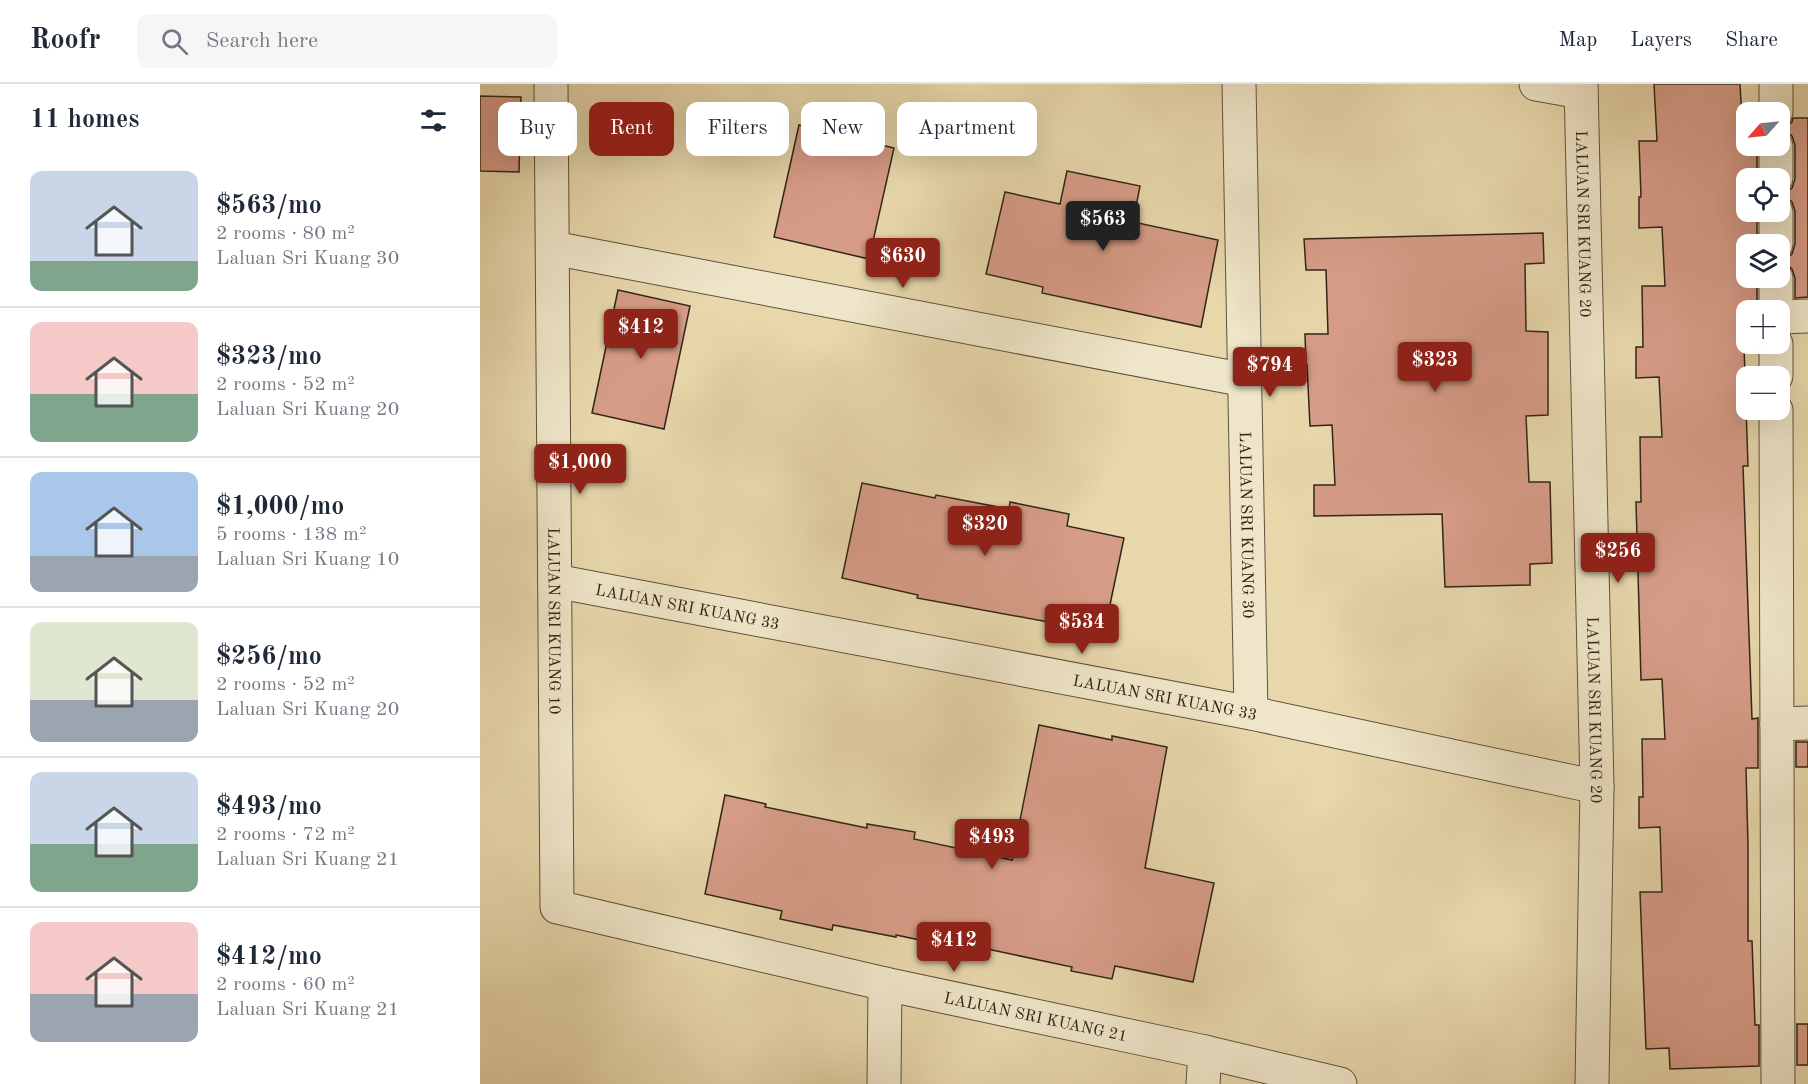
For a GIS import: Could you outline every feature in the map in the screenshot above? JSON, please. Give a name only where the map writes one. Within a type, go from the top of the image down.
[{"type":"street","name":"LALUAN SRI KUANG 10","points":[[551,84],[557,907]]},
{"type":"street","name":"LALUAN SRI KUANG 30","points":[[1239,84],[1251,713]]},
{"type":"street","points":[[1536,84],[1581,88]]},
{"type":"street","points":[[1776,84],[1776,102]]},
{"type":"street","name":"LALUAN SRI KUANG 20","points":[[1581,88],[1597,787],[1592,1084]]},
{"type":"street","points":[[553,249],[1245,380]]},
{"type":"street","points":[[1790,316],[1808,316]]},
{"type":"street","points":[[1777,420],[1792,724],[1778,1084]]},
{"type":"street","name":"LALUAN SRI KUANG 33","points":[[555,581],[1251,713],[1597,787]]},
{"type":"street","name":"LALUAN SRI KUANG 21","points":[[557,907],[885,984],[1204,1068],[1340,1084]]},
{"type":"street","points":[[884,1084],[885,984]]},
{"type":"building","points":[[1654,84],[1740,84],[1741,102],[1736,102],[1736,156],[1757,156],[1757,168],[1736,168],[1736,222],[1757,222],[1757,234],[1736,234],[1736,288],[1757,288],[1757,300],[1736,300],[1736,354],[1744,354],[1745,366],[1736,366],[1736,420],[1746,420],[1748,466],[1743,466],[1752,719],[1758,718],[1758,768],[1746,768],[1748,941],[1752,941],[1755,1025],[1759,1025],[1759,1066],[1670,1069],[1669,1048],[1646,1049],[1640,892],[1662,892],[1660,827],[1639,828],[1639,797],[1643,797],[1642,739],[1665,739],[1662,679],[1641,680],[1636,502],[1641,502],[1640,437],[1662,437],[1659,377],[1636,378],[1636,347],[1643,347],[1642,286],[1665,286],[1662,227],[1639,228],[1639,197],[1641,197],[1639,141],[1657,141]]},
{"type":"building","points":[[480,96],[521,97],[521,102],[498,102],[498,156],[519,156],[519,172],[480,171]]},
{"type":"building","points":[[1793,118],[1808,118],[1808,297],[1795,298],[1795,278],[1790,267],[1790,256],[1795,244],[1795,211],[1790,200],[1790,190],[1795,179],[1795,145],[1790,134]]},
{"type":"building","points":[[799,125],[801,125],[801,156],[885,156],[885,146],[894,148],[869,259],[774,237]]},
{"type":"building","points":[[1067,171],[1140,186],[1133,222],[1218,240],[1201,327],[1042,293],[1043,287],[986,274],[1005,192],[1060,204]]},
{"type":"building","points":[[1543,233],[1544,263],[1525,264],[1526,331],[1548,332],[1548,415],[1526,416],[1529,482],[1550,482],[1552,563],[1530,564],[1530,585],[1445,587],[1442,514],[1314,516],[1314,485],[1335,485],[1332,425],[1310,426],[1306,365],[1305,334],[1328,334],[1326,270],[1306,270],[1304,239]]},
{"type":"building","points":[[618,290],[690,306],[664,429],[592,413]]},
{"type":"building","points":[[862,483],[935,498],[936,495],[1009,509],[1010,502],[1069,514],[1067,526],[1124,538],[1103,638],[1064,629],[1065,625],[917,598],[918,595],[842,578]]},
{"type":"building","points":[[1039,725],[1112,740],[1112,736],[1167,747],[1145,868],[1214,883],[1193,982],[1115,966],[1112,979],[1071,971],[1072,967],[973,946],[972,951],[833,925],[832,930],[780,919],[782,911],[705,894],[725,795],[766,804],[765,807],[867,828],[867,824],[915,832],[914,839],[1012,860]]},
{"type":"building","points":[[1796,742],[1808,742],[1808,767],[1796,767]]},
{"type":"building","points":[[1797,1024],[1808,1024],[1808,1065],[1797,1065]]}]
